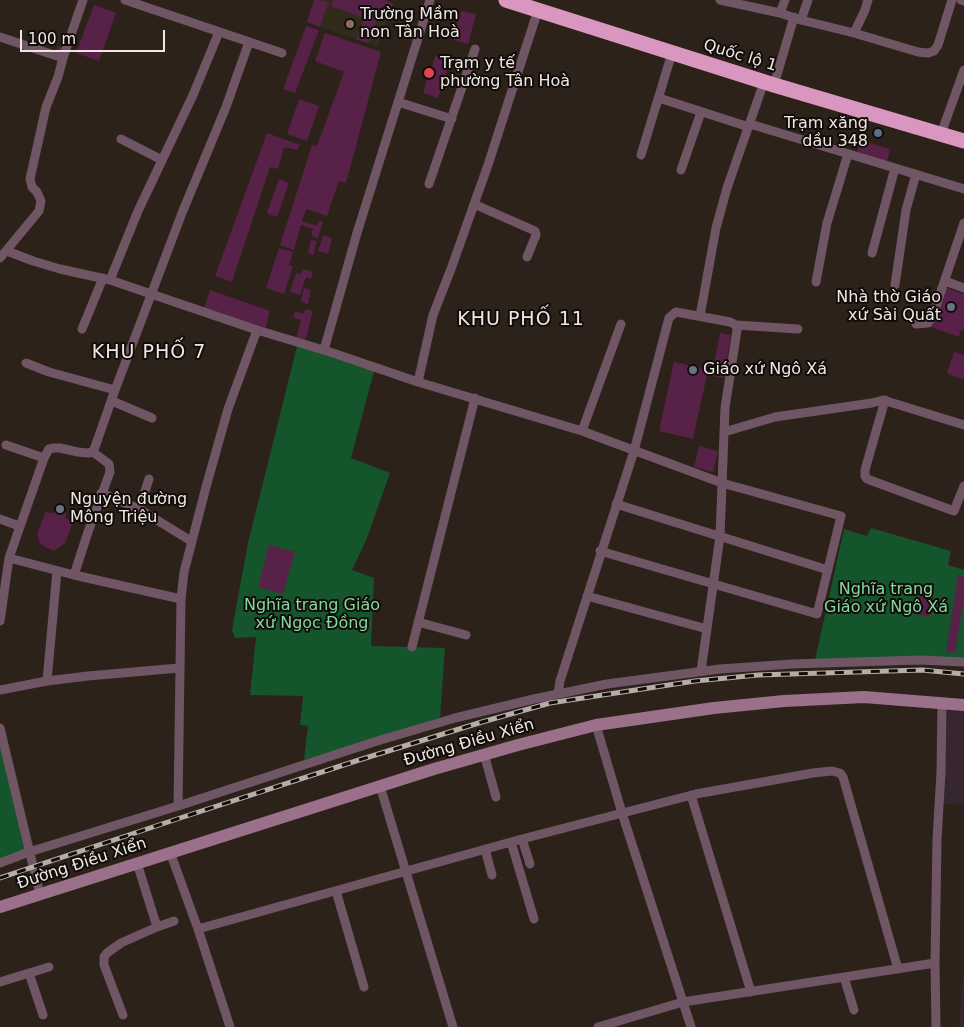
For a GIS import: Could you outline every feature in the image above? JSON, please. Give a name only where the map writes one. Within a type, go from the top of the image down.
[{"type":"highway","name":"Quốc lộ 1","points":[[509,0],[672,53],[964,141]]},
{"type":"street","points":[[0,258],[39,210],[41,201],[37,192],[32,187],[30,179],[46,107],[58,77],[83,0]]},
{"type":"street","points":[[126,0],[282,53]]},
{"type":"street","points":[[324,350],[357,233],[430,0]]},
{"type":"street","points":[[720,0],[780,13],[918,52],[934,51],[938,45],[952,0]]},
{"type":"street","points":[[780,13],[784,0]]},
{"type":"street","points":[[700,316],[716,228],[727,188],[750,126],[797,19],[808,0]]},
{"type":"street","points":[[854,33],[868,0]]},
{"type":"street","points":[[418,382],[433,315],[474,204],[538,10]]},
{"type":"street","points":[[82,329],[193,95],[219,32]]},
{"type":"street","points":[[0,37],[63,58]]},
{"type":"street","points":[[93,452],[182,213],[226,107],[249,42]]},
{"type":"street","points":[[429,184],[475,49]]},
{"type":"street","points":[[641,155],[672,53]]},
{"type":"street","points":[[941,134],[964,70]]},
{"type":"street","points":[[659,98],[964,189]]},
{"type":"street","points":[[398,102],[452,119]]},
{"type":"street","points":[[681,170],[701,112]]},
{"type":"street","points":[[121,139],[162,160]]},
{"type":"street","points":[[816,282],[826,223],[848,154]]},
{"type":"street","points":[[872,254],[895,168]]},
{"type":"street","points":[[895,285],[906,210],[916,174]]},
{"type":"street","points":[[474,204],[535,231],[536,235],[527,257]]},
{"type":"street","points":[[916,324],[928,323],[930,320],[964,223]]},
{"type":"street","points":[[7,251],[33,261],[107,279],[418,382],[582,431],[722,483],[841,516],[817,614],[600,551]]},
{"type":"street","points":[[944,281],[964,288]]},
{"type":"street","points":[[558,694],[560,681],[600,551],[634,451],[669,318],[676,312],[730,322],[736,325],[798,329]]},
{"type":"street","points":[[582,431],[621,324]]},
{"type":"street","points":[[701,671],[720,536],[724,432],[737,330],[736,325]]},
{"type":"street","points":[[178,806],[179,668],[181,599],[184,572],[228,409],[258,330]]},
{"type":"street","points":[[26,363],[49,372],[115,390]]},
{"type":"street","points":[[412,647],[475,398]]},
{"type":"street","points":[[724,432],[775,417],[885,400],[964,425]]},
{"type":"street","points":[[885,400],[864,476],[867,479],[954,511],[963,491]]},
{"type":"street","points":[[112,401],[152,418]]},
{"type":"street","points":[[6,444],[44,458]]},
{"type":"street","points":[[0,621],[9,558],[44,458],[54,448],[78,452],[93,452],[105,459],[110,468],[74,575]]},
{"type":"street","points":[[139,509],[149,479]]},
{"type":"street","points":[[101,493],[139,509],[192,541]]},
{"type":"street","points":[[616,504],[828,570]]},
{"type":"street","points":[[0,519],[19,526]]},
{"type":"street","points":[[9,558],[57,571],[181,599]]},
{"type":"street","points":[[47,681],[57,571]]},
{"type":"street","points":[[587,596],[707,629]]},
{"type":"street","points":[[418,622],[466,635]]},
{"type":"street","points":[[0,863],[29,852],[374,742],[455,718],[558,694],[607,684],[701,671],[856,661],[920,660],[964,662]]},
{"type":"street","points":[[0,690],[47,681],[179,668]]},
{"type":"street","name":"Đường Điều Xiển","points":[[0,907],[484,754],[596,725],[714,708],[784,701],[864,697],[964,705]]},
{"type":"street","points":[[936,1027],[937,840],[941,772],[942,703]]},
{"type":"street","points":[[596,725],[622,813],[691,1027]]},
{"type":"street","points":[[0,728],[40,895]]},
{"type":"street","points":[[484,754],[496,797]]},
{"type":"street","points":[[198,929],[406,870],[691,795],[812,773],[832,772],[840,773],[843,777],[898,969]]},
{"type":"street","points":[[380,786],[453,1027]]},
{"type":"street","points":[[691,795],[751,992]]},
{"type":"street","points":[[522,839],[530,864]]},
{"type":"street","points":[[511,842],[534,919]]},
{"type":"street","points":[[485,849],[492,875]]},
{"type":"street","points":[[170,852],[198,929],[230,1027]]},
{"type":"street","points":[[137,863],[157,927]]},
{"type":"street","points":[[336,891],[364,987]]},
{"type":"street","points":[[123,1015],[104,966],[104,957],[121,943],[174,921]]},
{"type":"street","points":[[598,1027],[683,1002],[935,963]]},
{"type":"street","points":[[0,982],[50,967]]},
{"type":"street","points":[[29,973],[43,1015]]},
{"type":"street","points":[[844,977],[854,1010]]},
{"type":"shaded area","name":"Trường Mầm non Tân Hoà","points":[[314,0],[341,0],[388,17],[378,47],[307,22]]},
{"type":"shaded area","points":[[945,709],[964,711],[964,805],[943,804]]},
{"type":"shaded area","points":[[964,966],[964,1027],[959,1027]]},
{"type":"green space","name":"Nghĩa trang Giáo xứ Ngọc Đồng","points":[[297,346],[374,371],[351,458],[390,473],[367,538],[352,570],[374,578],[371,646],[445,648],[440,718],[304,760],[308,726],[300,725],[303,696],[250,695],[256,637],[235,638],[232,630],[248,543]]},
{"type":"green space","name":"Nghĩa trang Giáo xứ Ngô Xá","points":[[871,528],[951,551],[948,565],[964,570],[964,658],[815,660],[844,529],[867,536]]},
{"type":"green space","points":[[0,742],[25,850],[0,860]]},
{"type":"building","points":[[314,0],[329,1],[320,27],[307,22]]},
{"type":"building","points":[[333,0],[385,0],[393,3],[388,17],[379,14],[369,43],[356,39],[364,18],[331,6]]},
{"type":"building","points":[[94,5],[116,13],[99,61],[76,53]]},
{"type":"building","points":[[461,11],[476,14],[468,44],[453,40]]},
{"type":"building","points":[[306,26],[319,30],[295,93],[283,89]]},
{"type":"building","points":[[325,33],[381,52],[346,183],[339,181],[327,216],[306,209],[302,221],[317,226],[319,221],[323,222],[318,238],[311,236],[313,229],[301,225],[294,250],[280,245],[312,145],[317,146],[344,72],[315,61]]},
{"type":"building","points":[[58,46],[69,50],[54,56]]},
{"type":"building","points":[[435,56],[450,62],[438,98],[423,93],[427,79],[424,78],[427,69],[431,70]]},
{"type":"building","points":[[299,99],[319,106],[307,141],[287,134]]},
{"type":"building","points":[[267,133],[300,145],[297,150],[284,147],[278,169],[270,167],[232,282],[215,276]]},
{"type":"building","points":[[860,140],[890,149],[887,162],[857,153]]},
{"type":"building","points":[[279,179],[289,183],[277,217],[267,213]]},
{"type":"building","points":[[323,235],[332,238],[328,254],[318,251]]},
{"type":"building","points":[[311,240],[317,241],[313,255],[308,253]]},
{"type":"building","points":[[279,248],[293,252],[289,265],[293,266],[284,294],[266,288]]},
{"type":"building","points":[[303,269],[313,272],[311,279],[306,277],[300,295],[290,292],[296,273],[301,274]]},
{"type":"building","points":[[945,287],[964,294],[964,331],[961,330],[959,337],[931,327]]},
{"type":"building","points":[[304,288],[311,290],[308,304],[301,302]]},
{"type":"building","points":[[210,290],[270,311],[265,329],[204,308]]},
{"type":"building","points":[[305,309],[313,311],[305,341],[296,338],[301,320],[293,318],[295,311],[304,314]]},
{"type":"building","points":[[720,333],[731,335],[724,378],[712,376]]},
{"type":"building","points":[[954,352],[964,355],[964,380],[947,373]]},
{"type":"building","points":[[674,362],[708,370],[693,439],[659,431]]},
{"type":"building","points":[[699,446],[718,451],[713,472],[694,467]]},
{"type":"building","points":[[55,509],[67,513],[65,518],[73,522],[65,543],[54,551],[40,544],[37,533],[46,511],[53,514]]},
{"type":"building","points":[[269,545],[295,552],[283,594],[258,587]]},
{"type":"building","points":[[958,575],[964,576],[964,598],[955,653],[946,652]]},
{"type":"building","points":[[921,594],[934,598],[929,617],[916,614]]},
{"type":"railway","points":[[0,878],[359,760],[550,703],[695,681],[758,675],[922,670],[964,674]]},
{"type":"place","name":"Trường Mầm non Tân Hoà","points":[[350,24]]},
{"type":"place","name":"Trạm y tế phường Tân Hoà","points":[[429,73]]},
{"type":"place","name":"Trạm xăng dầu 348","points":[[878,133]]},
{"type":"place","name":"Nhà thờ Giáo xứ Sài Quất","points":[[951,307]]},
{"type":"place","name":"Giáo xứ Ngô Xá","points":[[693,370]]},
{"type":"place","name":"Nguyện đường Mông Triệu","points":[[60,509]]},
{"type":"district","name":"KHU PHỐ 11","points":[[521,320]]},
{"type":"district","name":"KHU PHỐ 7","points":[[149,353]]}]
